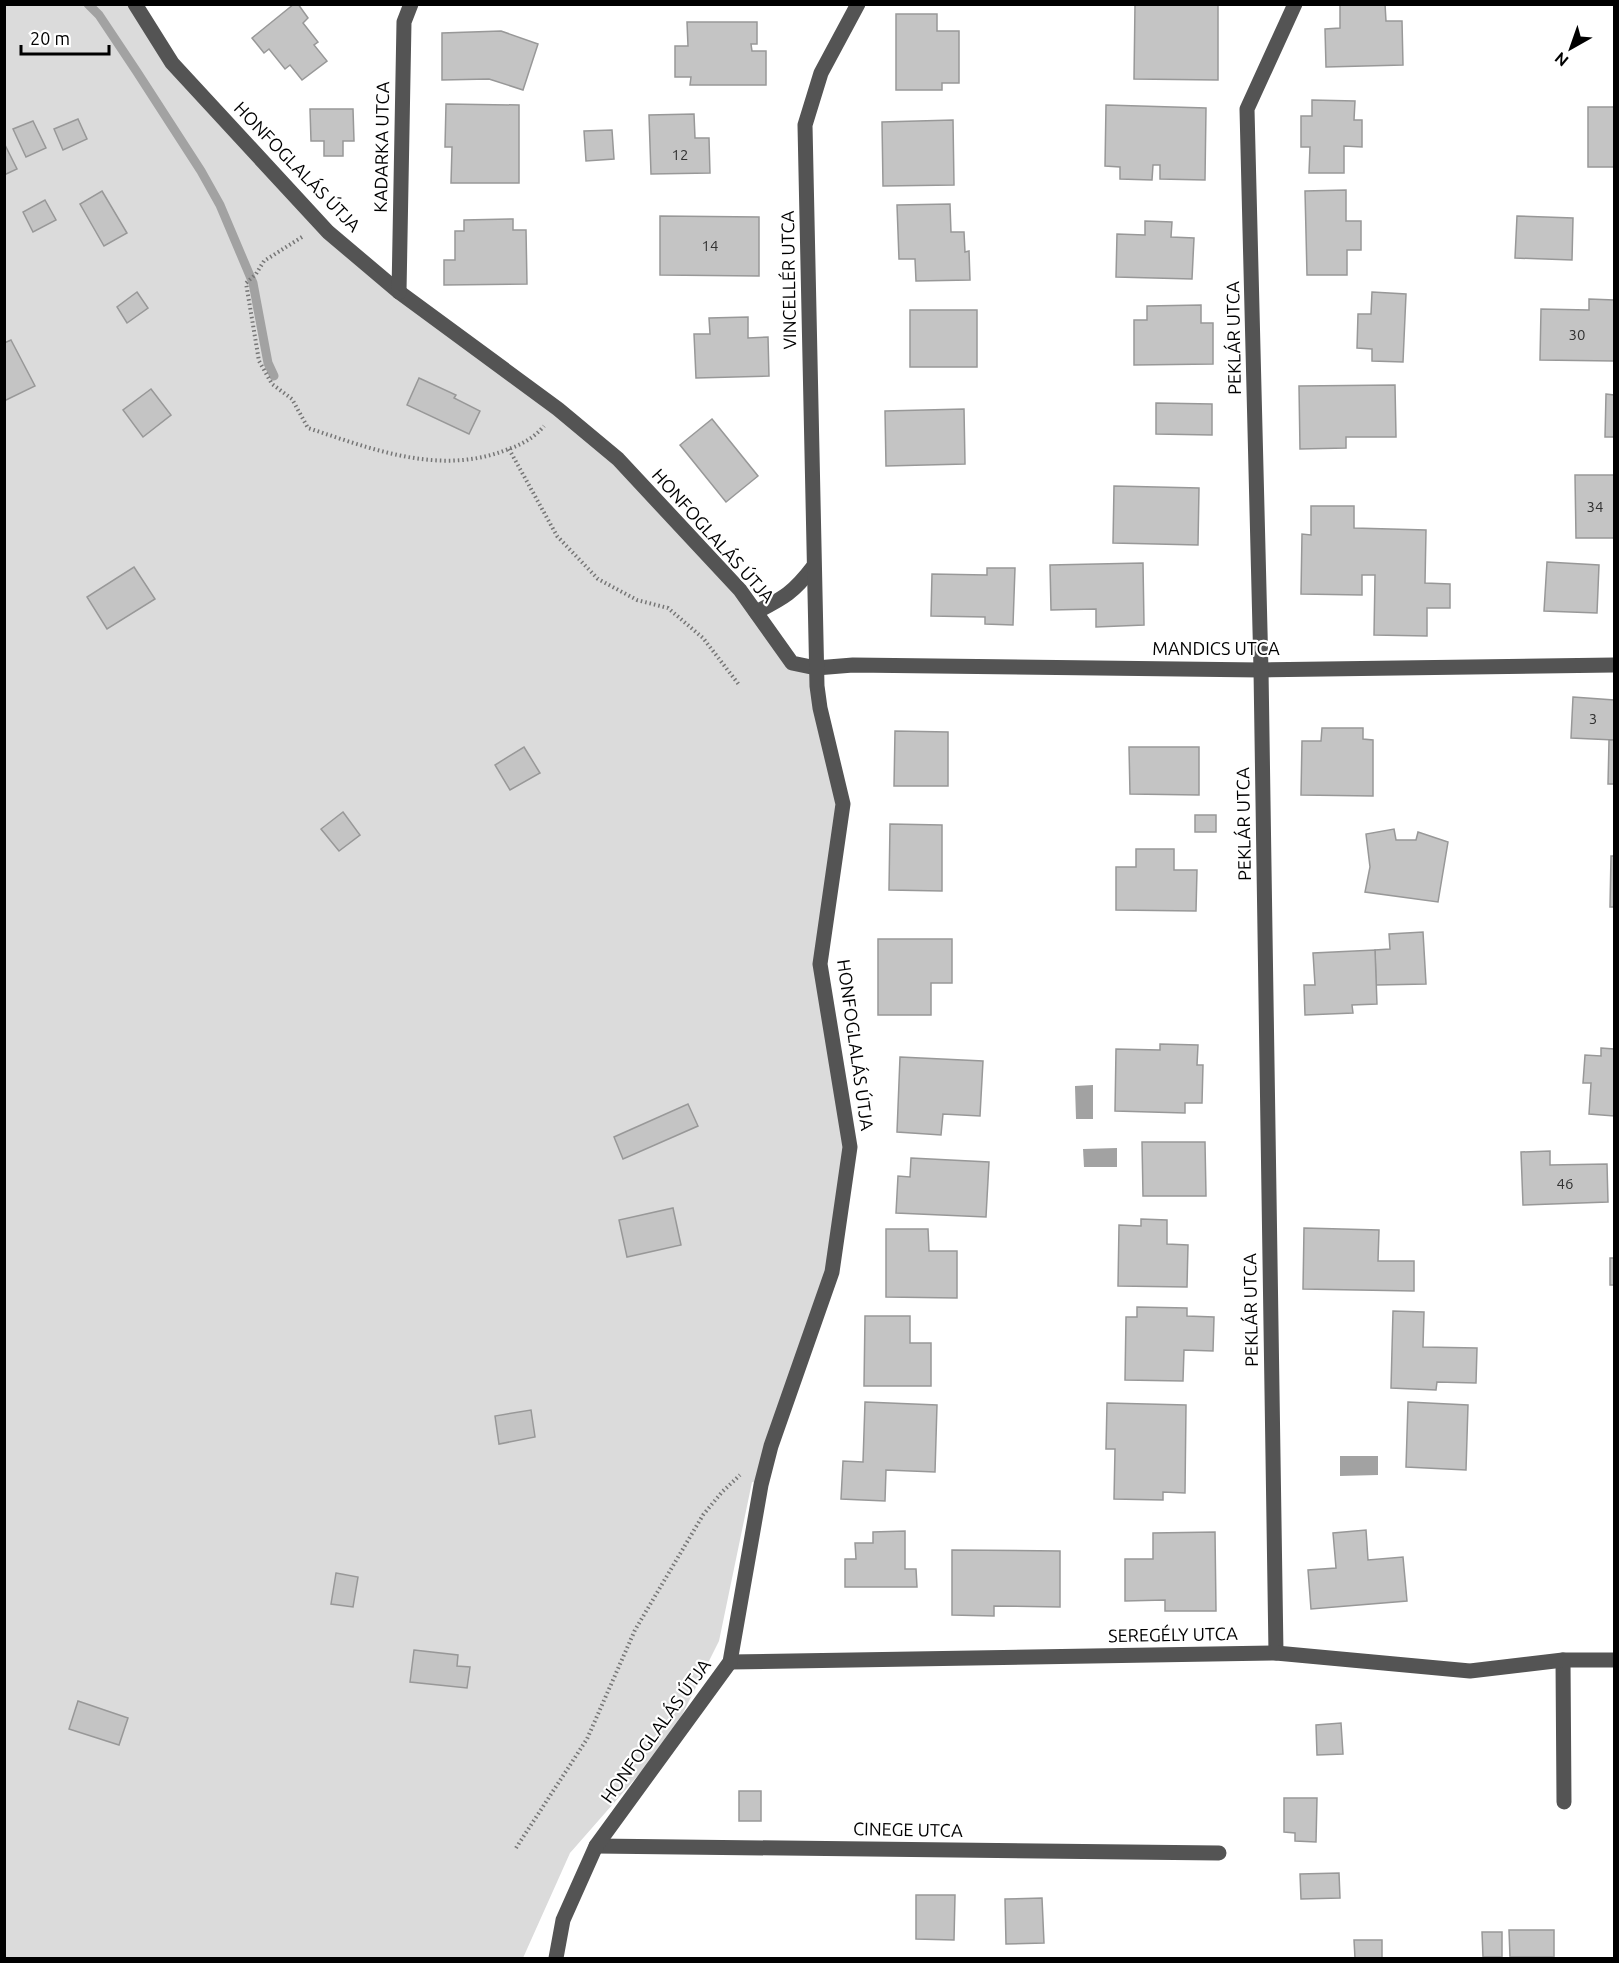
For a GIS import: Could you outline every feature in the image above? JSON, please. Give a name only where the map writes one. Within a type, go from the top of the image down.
[{"type":"street","name":"HONFOGLALÁS ÚTJA","points":[[135,4],[172,63],[328,232],[399,292],[558,409],[618,459],[740,590],[792,663],[816,668],[820,708],[843,804],[820,964],[850,1147],[832,1272],[771,1446],[761,1485],[730,1662],[596,1846],[563,1920],[556,1959]]},
{"type":"street","name":"KADARKA UTCA","points":[[399,292],[404,22],[411,4]]},
{"type":"street","name":"VINCELLÉR UTCA","points":[[816,668],[805,126],[821,74],[858,4]]},
{"type":"street","name":"PEKLÁR UTCA","points":[[1276,1653],[1261,670],[1247,109],[1295,4]]},
{"type":"street","points":[[756,612],[781,600],[797,588],[813,567]]},
{"type":"street","name":"MANDICS UTCA","points":[[816,668],[852,665],[1261,670],[1614,665]]},
{"type":"street","name":"SEREGÉLY UTCA","points":[[730,1662],[1276,1653],[1470,1671],[1563,1660],[1614,1660]]},
{"type":"street","points":[[1563,1660],[1564,1802]]},
{"type":"street","name":"CINEGE UTCA","points":[[596,1846],[1219,1853]]},
{"type":"path","points":[[328,232],[308,234],[264,261],[256,274],[246,283],[259,361],[272,384],[292,399],[308,428],[388,454],[435,462],[466,460],[520,445],[538,434],[558,409]]},
{"type":"path","points":[[509,449],[557,536],[598,579],[637,600],[668,608],[704,638],[740,686]]},
{"type":"path","points":[[516,1848],[587,1739],[635,1630],[704,1515],[722,1492],[771,1446]]},
{"type":"shaded area","points":[[5,5],[135,5],[172,63],[328,232],[558,409],[740,590],[792,663],[816,668],[843,804],[820,964],[850,1147],[832,1272],[761,1485],[752,1482],[719,1641],[670,1739],[570,1853],[523,1958],[5,1958]]},
{"type":"shaded area","points":[[1093,1085],[1093,1119],[1076,1119],[1075,1086]]},
{"type":"shaded area","points":[[1117,1148],[1117,1167],[1084,1167],[1083,1149]]},
{"type":"shaded area","points":[[1340,1456],[1378,1456],[1378,1475],[1340,1476]]},
{"type":"building","points":[[294,4],[298,4],[308,18],[303,23],[318,42],[314,45],[327,61],[302,80],[290,65],[285,69],[269,49],[264,53],[252,38]]},
{"type":"building","points":[[1135,4],[1218,4],[1218,80],[1134,79]]},
{"type":"building","points":[[1340,4],[1385,4],[1386,21],[1402,21],[1403,65],[1326,67],[1325,29],[1340,28]]},
{"type":"building","points":[[896,14],[937,14],[937,31],[959,31],[959,83],[942,83],[942,90],[896,90]]},
{"type":"building","points":[[687,22],[757,22],[757,44],[751,44],[752,51],[766,51],[766,85],[690,85],[691,77],[675,77],[675,46],[688,46]]},
{"type":"building","points":[[501,31],[538,44],[523,90],[489,79],[442,80],[442,33]]},
{"type":"building","points":[[1312,100],[1355,101],[1354,120],[1362,120],[1362,147],[1344,146],[1344,173],[1309,173],[1310,147],[1301,147],[1301,116],[1312,116]]},
{"type":"building","points":[[446,104],[519,105],[519,183],[451,183],[452,147],[445,147]]},
{"type":"building","points":[[1106,105],[1206,108],[1205,180],[1160,179],[1160,165],[1153,165],[1152,180],[1120,179],[1120,167],[1105,166]]},
{"type":"building","points":[[1588,107],[1614,107],[1614,167],[1588,167]]},
{"type":"building","points":[[310,109],[353,109],[354,141],[343,141],[343,156],[324,156],[324,141],[311,141]]},
{"type":"building","points":[[694,114],[695,138],[709,138],[710,173],[651,174],[649,115]]},
{"type":"building","points":[[78,119],[87,139],[63,150],[54,129]]},
{"type":"building","points":[[953,120],[954,185],[883,186],[882,122]]},
{"type":"building","points":[[33,121],[46,148],[26,157],[13,129]]},
{"type":"building","points":[[612,130],[614,159],[586,161],[584,131]]},
{"type":"building","points":[[4,143],[17,169],[4,175]]},
{"type":"building","points":[[1346,190],[1346,221],[1361,221],[1361,250],[1347,250],[1347,275],[1307,275],[1305,191]]},
{"type":"building","points":[[102,191],[127,233],[104,246],[80,204]]},
{"type":"building","points":[[45,200],[56,220],[33,232],[23,212]]},
{"type":"building","points":[[950,204],[951,232],[964,232],[965,252],[969,251],[970,280],[916,281],[915,259],[899,259],[897,205]]},
{"type":"building","points":[[660,216],[759,217],[759,276],[660,275]]},
{"type":"building","points":[[1517,216],[1573,218],[1572,260],[1515,258]]},
{"type":"building","points":[[513,219],[513,230],[526,230],[527,284],[444,285],[444,260],[455,260],[455,231],[464,231],[464,220]]},
{"type":"building","points":[[1145,221],[1172,222],[1171,237],[1194,238],[1192,279],[1116,277],[1117,234],[1145,235]]},
{"type":"building","points":[[137,292],[148,308],[127,323],[117,307]]},
{"type":"building","points":[[1372,292],[1406,294],[1403,362],[1372,361],[1372,349],[1357,348],[1358,314],[1371,314]]},
{"type":"building","points":[[1589,299],[1614,300],[1614,361],[1540,360],[1541,309],[1589,310]]},
{"type":"building","points":[[1201,305],[1201,323],[1213,323],[1213,364],[1134,365],[1134,320],[1147,320],[1147,306]]},
{"type":"building","points":[[910,310],[977,310],[977,367],[910,367]]},
{"type":"building","points":[[748,317],[748,338],[768,337],[769,376],[696,378],[694,334],[710,334],[709,318]]},
{"type":"building","points":[[11,340],[35,386],[4,401],[4,343]]},
{"type":"building","points":[[419,378],[456,395],[454,398],[480,411],[469,434],[407,405]]},
{"type":"building","points":[[1395,385],[1396,437],[1346,437],[1346,448],[1300,449],[1299,386]]},
{"type":"building","points":[[151,389],[171,415],[143,437],[123,410]]},
{"type":"building","points":[[1606,394],[1614,395],[1614,437],[1605,437]]},
{"type":"building","points":[[1156,403],[1212,404],[1212,435],[1156,434]]},
{"type":"building","points":[[964,409],[965,464],[886,466],[885,411]]},
{"type":"building","points":[[712,419],[758,476],[726,502],[680,445]]},
{"type":"building","points":[[1575,475],[1614,475],[1614,538],[1576,538]]},
{"type":"building","points":[[1114,486],[1199,488],[1198,545],[1113,543]]},
{"type":"building","points":[[1311,506],[1354,506],[1354,528],[1426,530],[1425,583],[1450,584],[1450,608],[1427,608],[1427,636],[1374,635],[1375,575],[1362,575],[1362,595],[1301,594],[1302,534],[1311,535]]},
{"type":"building","points":[[1547,562],[1599,565],[1597,613],[1544,611]]},
{"type":"building","points":[[1143,563],[1144,625],[1096,627],[1096,609],[1051,610],[1050,565]]},
{"type":"building","points":[[134,567],[155,599],[107,629],[87,597]]},
{"type":"building","points":[[987,568],[1015,568],[1013,625],[985,624],[985,617],[931,616],[932,574],[987,575]]},
{"type":"building","points":[[1573,697],[1614,700],[1614,740],[1571,738]]},
{"type":"building","points":[[1322,728],[1363,728],[1363,739],[1373,740],[1373,796],[1301,795],[1302,741],[1321,741]]},
{"type":"building","points":[[895,731],[948,732],[948,786],[894,786]]},
{"type":"building","points":[[1609,740],[1614,740],[1614,784],[1608,784]]},
{"type":"building","points":[[524,747],[540,773],[510,790],[495,765]]},
{"type":"building","points":[[1129,747],[1199,747],[1199,795],[1130,794]]},
{"type":"building","points":[[343,812],[360,835],[339,851],[321,829]]},
{"type":"building","points":[[1195,815],[1216,815],[1216,832],[1195,832]]},
{"type":"building","points":[[890,824],[942,825],[942,891],[889,890]]},
{"type":"building","points":[[1394,829],[1396,840],[1416,840],[1418,832],[1448,842],[1438,902],[1365,892],[1370,867],[1366,834]]},
{"type":"building","points":[[1136,849],[1174,849],[1174,870],[1197,870],[1196,911],[1116,910],[1116,867],[1136,867]]},
{"type":"building","points":[[1611,856],[1614,856],[1614,907],[1610,907]]},
{"type":"building","points":[[1423,932],[1426,984],[1376,985],[1375,950],[1390,949],[1389,934]]},
{"type":"building","points":[[878,939],[952,939],[952,983],[931,983],[931,1015],[878,1015]]},
{"type":"building","points":[[1375,950],[1377,1004],[1352,1005],[1353,1013],[1305,1015],[1304,985],[1315,985],[1313,953]]},
{"type":"building","points":[[1160,1044],[1198,1045],[1197,1065],[1203,1065],[1202,1103],[1185,1103],[1185,1113],[1115,1111],[1116,1049],[1160,1050]]},
{"type":"building","points":[[1601,1048],[1614,1049],[1614,1116],[1589,1114],[1591,1083],[1583,1083],[1585,1055],[1601,1056]]},
{"type":"building","points":[[900,1057],[983,1061],[980,1116],[943,1114],[941,1135],[897,1132]]},
{"type":"building","points":[[688,1104],[698,1126],[623,1159],[614,1137]]},
{"type":"building","points":[[1142,1142],[1205,1142],[1206,1196],[1143,1196]]},
{"type":"building","points":[[1550,1151],[1550,1165],[1607,1164],[1608,1202],[1523,1205],[1521,1152]]},
{"type":"building","points":[[911,1158],[989,1162],[986,1217],[896,1213],[898,1176],[910,1177]]},
{"type":"building","points":[[673,1208],[681,1245],[627,1257],[619,1220]]},
{"type":"building","points":[[1141,1219],[1167,1220],[1167,1244],[1188,1245],[1187,1287],[1118,1286],[1119,1225],[1141,1226]]},
{"type":"building","points":[[1304,1228],[1379,1230],[1378,1261],[1414,1261],[1414,1291],[1303,1289]]},
{"type":"building","points":[[886,1229],[928,1229],[929,1251],[957,1251],[957,1298],[886,1297]]},
{"type":"building","points":[[1610,1258],[1614,1258],[1614,1285],[1610,1285]]},
{"type":"building","points":[[1137,1307],[1187,1308],[1187,1316],[1214,1317],[1213,1351],[1184,1350],[1183,1381],[1125,1380],[1126,1317],[1137,1317]]},
{"type":"building","points":[[1393,1311],[1424,1312],[1423,1347],[1477,1348],[1476,1383],[1437,1382],[1436,1390],[1391,1388]]},
{"type":"building","points":[[865,1316],[910,1316],[910,1343],[931,1343],[931,1386],[864,1386]]},
{"type":"building","points":[[865,1402],[937,1405],[935,1472],[886,1470],[885,1501],[841,1499],[843,1461],[863,1462]]},
{"type":"building","points":[[1408,1402],[1468,1405],[1466,1470],[1406,1467]]},
{"type":"building","points":[[1107,1403],[1186,1405],[1185,1493],[1163,1492],[1163,1500],[1114,1499],[1115,1449],[1106,1449]]},
{"type":"building","points":[[531,1410],[535,1437],[499,1444],[495,1416]]},
{"type":"building","points":[[1366,1530],[1368,1560],[1403,1557],[1407,1601],[1311,1609],[1308,1570],[1336,1568],[1333,1533]]},
{"type":"building","points":[[905,1531],[905,1569],[916,1569],[917,1587],[845,1587],[845,1559],[856,1559],[855,1543],[873,1543],[873,1532]]},
{"type":"building","points":[[1215,1532],[1216,1611],[1165,1611],[1165,1600],[1125,1601],[1125,1559],[1153,1559],[1153,1533]]},
{"type":"building","points":[[952,1550],[1060,1551],[1060,1607],[994,1606],[994,1616],[952,1615]]},
{"type":"building","points":[[336,1573],[358,1577],[353,1607],[331,1604]]},
{"type":"building","points":[[414,1650],[458,1655],[457,1666],[470,1667],[467,1688],[410,1682]]},
{"type":"building","points":[[78,1701],[128,1718],[119,1745],[69,1729]]},
{"type":"building","points":[[1341,1723],[1343,1754],[1317,1755],[1316,1725]]},
{"type":"building","points":[[739,1791],[761,1791],[761,1821],[739,1821]]},
{"type":"building","points":[[1284,1798],[1317,1798],[1316,1842],[1295,1841],[1295,1833],[1284,1832]]},
{"type":"building","points":[[1339,1873],[1340,1898],[1301,1899],[1300,1874]]},
{"type":"building","points":[[916,1895],[955,1895],[954,1940],[916,1939]]},
{"type":"building","points":[[1042,1898],[1044,1943],[1006,1944],[1005,1899]]},
{"type":"building","points":[[1509,1930],[1554,1930],[1554,1957],[1510,1957]]},
{"type":"building","points":[[1482,1932],[1502,1932],[1502,1957],[1483,1957]]},
{"type":"building","points":[[1354,1940],[1382,1940],[1382,1958],[1355,1958]]},
{"type":"waterway","points":[[88,4],[99,15],[137,72],[201,171],[220,205],[253,283],[268,363],[274,376]]}]
